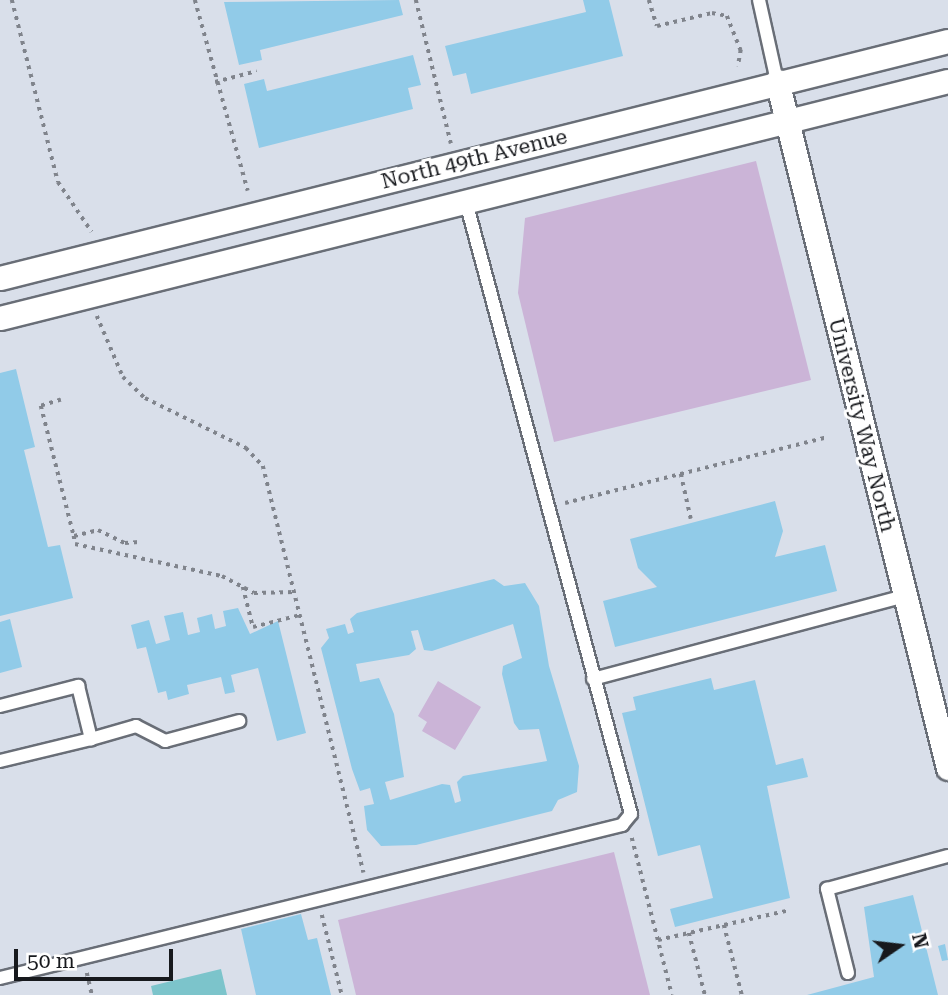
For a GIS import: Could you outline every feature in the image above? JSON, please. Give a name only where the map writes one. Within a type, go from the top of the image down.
[{"type":"street","name":"North 49th Avenue","points":[[0,278],[948,41]]},
{"type":"street","name":"North 49th Avenue","points":[[0,318],[948,81]]},
{"type":"street","name":"University Way North","points":[[777,82],[948,768]]},
{"type":"lane","points":[[759,0],[777,82]]},
{"type":"lane","points":[[0,978],[627,819],[593,679],[466,202]]},
{"type":"lane","points":[[593,679],[905,596]]},
{"type":"lane","points":[[0,706],[78,686],[91,739]]},
{"type":"lane","points":[[0,761],[136,726],[165,741],[239,722]]},
{"type":"lane","points":[[848,973],[827,889],[948,856]]},
{"type":"path","points":[[12,0],[58,182],[78,221],[93,232]]},
{"type":"path","points":[[195,0],[215,82],[248,191]]},
{"type":"path","points":[[416,0],[449,135]]},
{"type":"path","points":[[649,0],[657,26],[712,13],[727,16],[741,50],[738,67]]},
{"type":"path","points":[[215,82],[257,71]]},
{"type":"path","points":[[95,311],[123,377],[145,398],[246,448],[262,466],[367,887]]},
{"type":"path","points":[[61,400],[41,406],[75,544],[222,576],[266,595],[295,592]]},
{"type":"path","points":[[547,507],[828,437]]},
{"type":"path","points":[[681,474],[691,519]]},
{"type":"path","points":[[74,536],[98,530],[125,543],[139,542]]},
{"type":"path","points":[[243,587],[253,627],[300,615]]},
{"type":"path","points":[[627,819],[672,995]]},
{"type":"path","points":[[318,899],[342,995]]},
{"type":"path","points":[[658,940],[790,910]]},
{"type":"path","points":[[724,925],[741,995]]},
{"type":"path","points":[[689,933],[705,995]]},
{"type":"path","points":[[83,957],[92,995]]},
{"type":"shaded area","points":[[756,161],[811,380],[554,442],[518,293],[525,218]]},
{"type":"shaded area","points":[[438,681],[481,707],[455,750],[422,731],[427,722],[418,716]]},
{"type":"shaded area","points":[[614,852],[650,995],[356,995],[338,920]]},
{"type":"water","points":[[221,969],[227,995],[153,995],[151,986]]},
{"type":"building","points":[[399,0],[403,15],[260,50],[262,60],[239,65],[224,2]]},
{"type":"building","points":[[583,0],[609,0],[623,56],[471,94],[466,73],[453,76],[445,46],[586,12]]},
{"type":"building","points":[[413,55],[421,85],[408,88],[413,109],[259,148],[244,84],[264,79],[267,91]]},
{"type":"building","points":[[16,369],[35,447],[24,450],[48,547],[60,545],[73,598],[0,616],[0,373]]},
{"type":"building","points":[[775,501],[783,531],[775,557],[825,545],[837,591],[615,647],[603,601],[657,587],[638,568],[630,539]]},
{"type":"building","points":[[494,579],[504,586],[525,583],[539,606],[549,666],[579,766],[577,792],[558,800],[552,811],[416,845],[381,846],[367,830],[364,806],[374,804],[370,788],[360,791],[352,769],[321,648],[329,638],[326,629],[345,624],[348,634],[354,632],[350,619],[357,613]],"holes":[[[513,624],[522,658],[503,666],[502,674],[514,723],[519,730],[539,729],[547,761],[463,776],[457,782],[461,801],[455,803],[450,785],[442,784],[390,800],[385,782],[404,777],[394,714],[379,678],[360,682],[356,664],[409,655],[416,649],[411,631],[418,630],[424,650],[432,651]]]},
{"type":"building","points":[[238,608],[250,634],[278,621],[306,733],[277,741],[258,668],[231,675],[235,692],[225,694],[221,677],[187,685],[189,694],[168,700],[166,691],[158,693],[146,647],[137,649],[131,625],[149,620],[156,644],[170,640],[164,616],[183,612],[188,635],[200,632],[197,618],[212,614],[215,629],[226,626],[223,611]]},
{"type":"building","points":[[10,619],[22,667],[0,673],[0,622]]},
{"type":"building","points":[[711,678],[714,690],[755,680],[776,765],[803,758],[808,777],[767,786],[790,898],[675,927],[670,909],[713,898],[700,845],[658,856],[622,713],[636,710],[633,697]]},
{"type":"building","points":[[913,895],[938,995],[807,995],[874,977],[864,907]]},
{"type":"building","points":[[301,914],[308,940],[317,938],[331,995],[256,995],[241,929]]},
{"type":"building","points":[[945,944],[948,960],[942,961],[938,946]]}]
